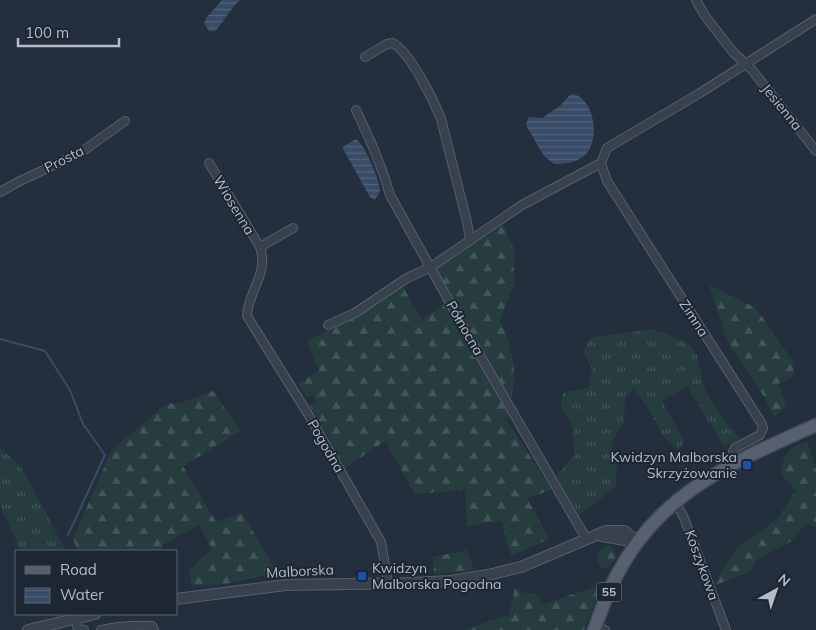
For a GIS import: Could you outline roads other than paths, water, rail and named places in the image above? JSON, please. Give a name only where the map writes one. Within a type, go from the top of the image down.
[{"type":"main road","name":"55","points":[[598,629],[617,574],[638,542],[672,504],[710,477],[735,463],[816,426]]},
{"type":"street","name":"Jesienna","points":[[696,0],[705,16],[733,52],[746,64],[788,113],[816,151]]},
{"type":"street","points":[[328,325],[355,313],[407,278],[430,267],[522,205],[600,163],[608,148],[700,93],[816,19]]},
{"type":"street","points":[[365,57],[387,44],[393,43],[399,46],[407,56],[435,104],[441,119],[470,240]]},
{"type":"street","name":"Północna","points":[[356,110],[374,147],[390,196],[587,540]]},
{"type":"street","name":"Prosta","points":[[0,192],[80,153],[125,122]]},
{"type":"street","name":"Wiosenna","points":[[209,163],[260,248]]},
{"type":"street","name":"Zimna","points":[[600,163],[607,181],[762,424],[760,435],[735,448],[733,452],[735,463]]},
{"type":"street","points":[[260,248],[293,228]]},
{"type":"street","name":"Pogodna","points":[[260,248],[264,258],[262,270],[247,308],[247,316],[308,414],[381,542],[388,583]]},
{"type":"street","name":"Koszykowa","points":[[672,504],[680,510],[684,518],[726,630]]},
{"type":"street","name":"Malborska","points":[[178,599],[286,585],[450,581],[521,567],[606,531],[624,531],[638,542]]},
{"type":"street","name":"Malborska","points":[[598,536],[638,542]]},
{"type":"street","points":[[622,539],[629,555]]},
{"type":"street","points":[[28,630],[90,615]]},
{"type":"street","points":[[75,618],[78,629],[84,630]]},
{"type":"street","points":[[101,630],[115,626],[152,626],[154,630]]},
{"type":"water","points":[[222,0],[240,0],[215,31],[209,31],[204,23]]},
{"type":"water","points":[[574,94],[581,98],[591,113],[594,132],[593,141],[581,158],[569,163],[554,164],[544,156],[526,123],[529,117],[542,118],[560,106],[570,95]]},
{"type":"water","points":[[356,139],[368,155],[378,180],[380,192],[375,200],[370,197],[343,149],[343,147]]},
{"type":"waterway","points":[[0,339],[45,351],[70,390],[83,424],[105,455],[68,535]]},
{"type":"place","name":"Kwidzyn Malborska Skrzyżowanie","points":[[747,465]]},
{"type":"place","name":"Kwidzyn Malborska Pogodna","points":[[362,576]]}]
